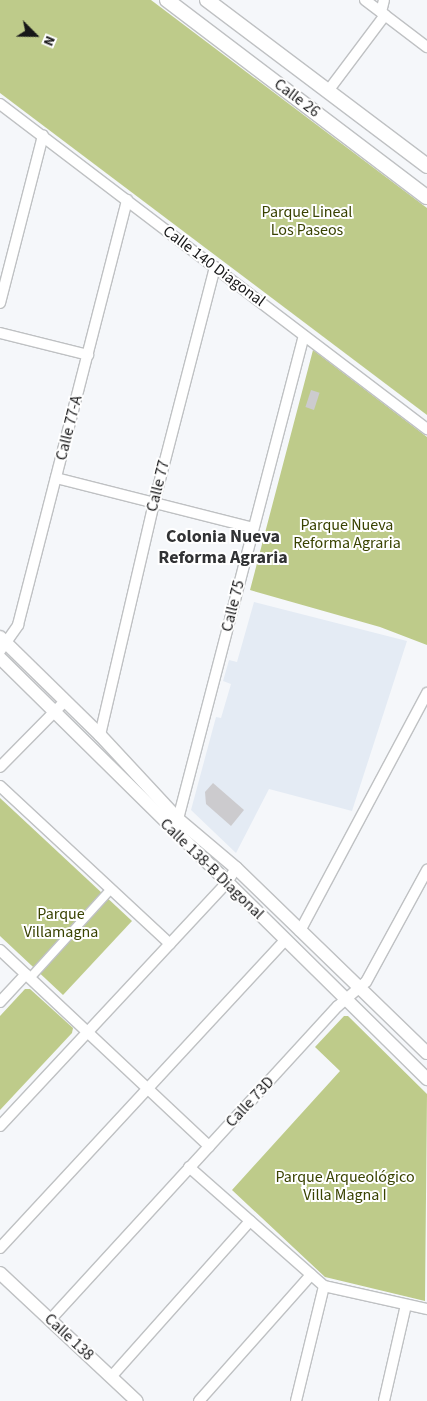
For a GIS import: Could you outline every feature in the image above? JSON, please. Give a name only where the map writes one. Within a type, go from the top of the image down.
[{"type":"main road","name":"Calle 26","points":[[167,0],[427,197]]},
{"type":"main road","name":"Calle 26","points":[[207,0],[427,166]]},
{"type":"street","points":[[365,0],[427,47]]},
{"type":"street","points":[[328,91],[383,14],[384,0]]},
{"type":"street","name":"Calle 140 Diagonal","points":[[0,104],[427,429]]},
{"type":"street","points":[[0,304],[43,135]]},
{"type":"street","name":"Calle 77-A","points":[[3,644],[18,625],[127,200]]},
{"type":"street","name":"Calle 77","points":[[100,735],[154,503],[214,267]]},
{"type":"street","points":[[0,332],[88,355]]},
{"type":"street","name":"Calle 75","points":[[178,819],[304,336]]},
{"type":"street","points":[[56,478],[253,528]]},
{"type":"street","name":"Calle 138-B Diagonal","points":[[3,644],[100,735],[178,819],[236,868],[358,989],[427,1053]]},
{"type":"street","name":"Calle 138-B Diagonal","points":[[0,658],[226,884],[427,1079]]},
{"type":"street","points":[[300,931],[427,692]]},
{"type":"street","points":[[0,767],[65,701]]},
{"type":"street","points":[[0,786],[170,944]]},
{"type":"street","points":[[0,1126],[226,884],[236,868]]},
{"type":"street","name":"Calle 73D","points":[[50,1320],[189,1167],[345,1000],[366,982],[427,870]]},
{"type":"street","points":[[0,1002],[28,976],[111,889]]},
{"type":"street","points":[[0,1248],[285,940]]},
{"type":"street","points":[[0,950],[209,1146]]},
{"type":"street","points":[[189,1167],[324,1286],[427,1309]]},
{"type":"street","points":[[111,1377],[250,1221]]},
{"type":"street","name":"Calle 138","points":[[0,1273],[137,1401]]},
{"type":"street","points":[[199,1401],[311,1275]]},
{"type":"street","points":[[296,1401],[324,1286]]},
{"type":"street","points":[[384,1401],[406,1305]]},
{"type":"shaded area","points":[[254,602],[407,641],[352,811],[269,789],[236,853],[191,810],[216,717],[221,718],[231,684],[223,681],[229,660],[237,662]]},
{"type":"green space","name":"Parque Lineal Los Paseos","points":[[0,0],[151,0],[427,208],[427,415],[0,93]]},
{"type":"green space","name":"Parque Nueva Reforma Agraria","points":[[313,350],[427,437],[427,645],[380,627],[250,590]]},
{"type":"green space","name":"Parque Villamagna","points":[[0,798],[132,921],[63,995],[0,936]]},
{"type":"green space","points":[[25,989],[30,989],[73,1028],[72,1033],[0,1110],[0,1016]]},
{"type":"green space","name":"Parque Arqueológico Villa Magna I","points":[[344,1016],[348,1016],[427,1094],[425,1301],[325,1277],[232,1190],[340,1071],[315,1047]]},
{"type":"building","points":[[311,390],[320,393],[314,410],[305,407]]},
{"type":"building","points":[[213,783],[244,810],[231,826],[206,804],[205,792]]},
{"type":"district","name":"Colonia Nueva Reforma Agraria","points":[[223,548]]}]
